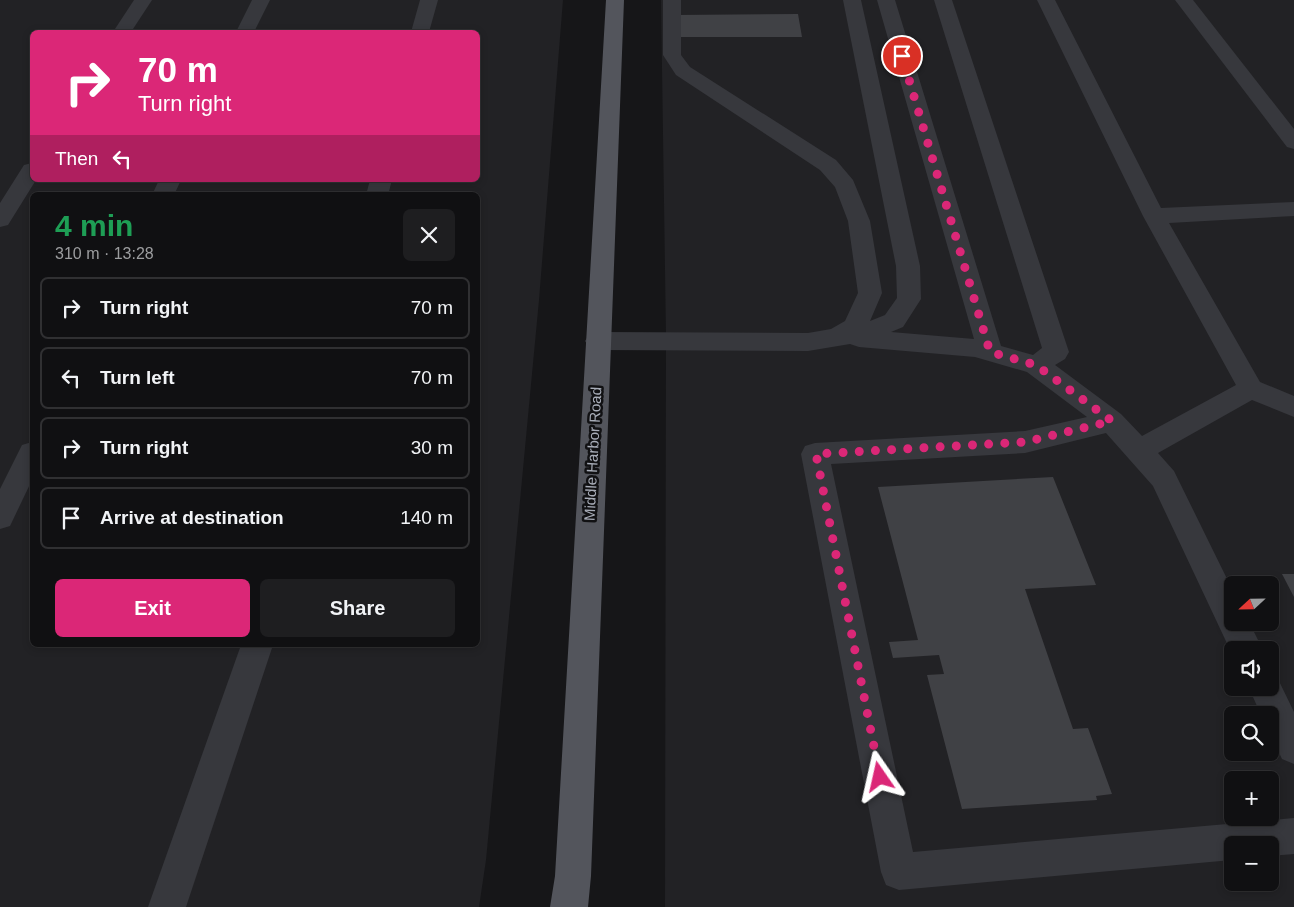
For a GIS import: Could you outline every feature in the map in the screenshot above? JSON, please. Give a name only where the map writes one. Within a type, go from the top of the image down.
[{"type":"main road","name":"Middle Harbor Road","points":[[569,907],[573,876],[615,0]]},
{"type":"lane","points":[[123,30],[144,0]]},
{"type":"lane","points":[[246,30],[261,0]]},
{"type":"lane","points":[[421,30],[430,0]]},
{"type":"lane","points":[[672,0],[672,55],[684,71],[828,165],[845,185],[859,221],[870,293],[855,327],[837,337]]},
{"type":"lane","points":[[598,341],[808,342],[863,333],[894,321],[910,299],[908,266],[852,0]]},
{"type":"lane","points":[[886,0],[990,352]]},
{"type":"lane","points":[[943,0],[1056,352],[1036,365]]},
{"type":"lane","points":[[1046,0],[1154,216],[1251,390],[1294,407]]},
{"type":"lane","points":[[1184,0],[1294,143]]},
{"type":"lane","points":[[0,220],[30,173]]},
{"type":"lane","points":[[1154,216],[1294,209]]},
{"type":"lane","points":[[837,337],[975,348],[1036,365],[1112,421],[1164,479],[1224,603]]},
{"type":"lane","points":[[1138,451],[1251,390]]},
{"type":"lane","points":[[1112,421],[1025,442],[816,454],[899,872],[1294,836]]},
{"type":"lane","points":[[0,517],[30,457]]},
{"type":"lane","points":[[167,907],[256,647]]},
{"type":"lane","points":[[1269,696],[1294,747]]},
{"type":"shaded area","points":[[0,0],[563,0],[539,300],[486,860],[479,907],[0,907]]},
{"type":"shaded area","points":[[661,0],[1294,0],[1294,907],[665,907],[666,337]]},
{"type":"building","points":[[798,14],[802,37],[676,37],[675,15]]},
{"type":"building","points":[[1053,477],[1096,585],[1025,589],[1073,729],[1088,728],[1112,794],[1096,796],[1097,800],[962,809],[927,675],[944,674],[939,655],[893,658],[889,642],[918,640],[878,487]]},
{"type":"building","points":[[1282,574],[1294,574],[1294,597]]},
{"type":"route","points":[[880,777],[816,454],[1025,442],[1112,421],[1036,365],[990,352],[902,56]]}]
